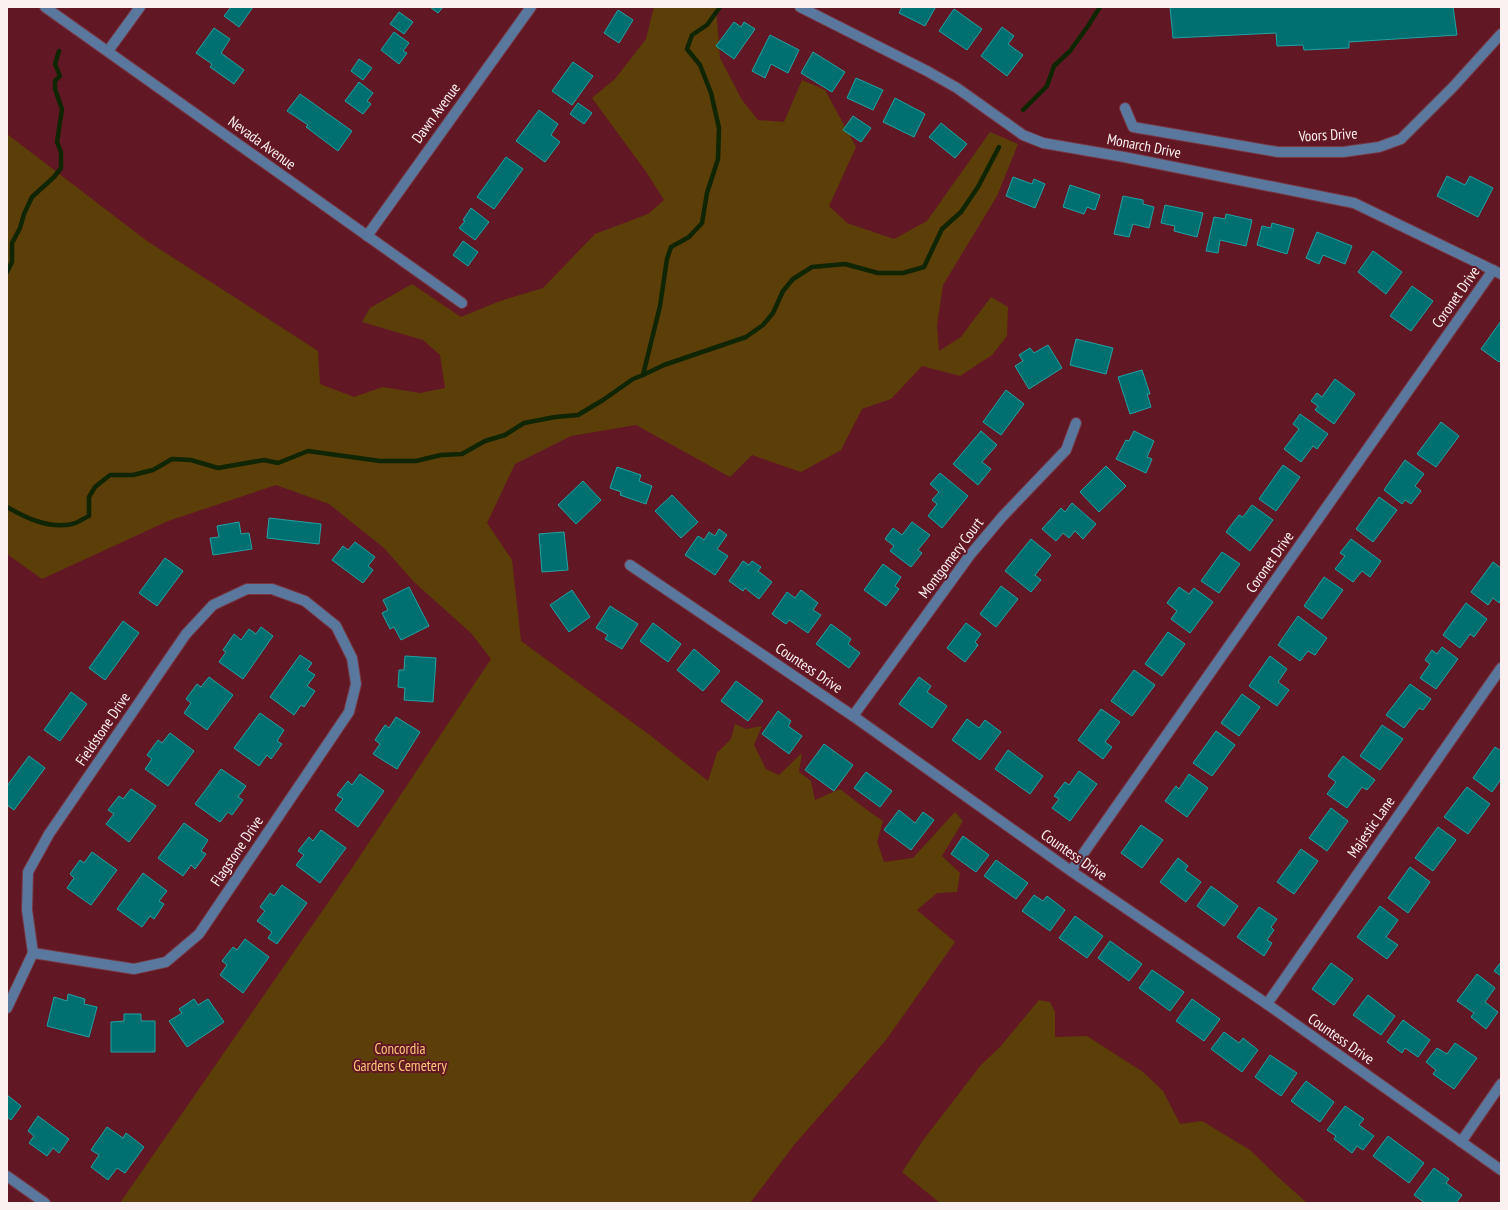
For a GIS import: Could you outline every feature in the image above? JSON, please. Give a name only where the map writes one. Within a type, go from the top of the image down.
[{"type":"street","name":"Nevada Avenue","points":[[45,7],[462,303]]},
{"type":"street","points":[[108,51],[140,7]]},
{"type":"street","name":"Dawn Avenue","points":[[366,236],[531,7]]},
{"type":"street","name":"Monarch Drive","points":[[800,7],[933,74],[957,88],[1023,135],[1043,143],[1124,157],[1354,203],[1497,272]]},
{"type":"street","name":"Voors Drive","points":[[1125,108],[1133,127],[1278,152],[1342,152],[1379,147],[1401,139],[1453,87],[1501,34]]},
{"type":"street","name":"Coronet Drive","points":[[1071,871],[1497,272]]},
{"type":"street","name":"Montgomery Court","points":[[853,716],[970,555],[1002,517],[1066,450],[1076,423]]},
{"type":"street","name":"Countess Drive","points":[[630,565],[853,716],[1071,871],[1266,1004],[1501,1170]]},
{"type":"street","name":"Fieldstone Drive","points":[[33,953],[27,910],[28,872],[49,834],[186,634],[213,605],[247,589],[272,589],[305,601],[336,626]]},
{"type":"street","name":"Flagstone Drive","points":[[33,953],[134,969],[166,962],[199,934],[349,712],[356,684],[352,658],[336,626]]},
{"type":"street","name":"Majestic Lane","points":[[1266,1004],[1501,668]]},
{"type":"street","points":[[7,1008],[33,953]]},
{"type":"street","points":[[1461,1142],[1501,1084]]},
{"type":"street","points":[[7,1176],[45,1203]]},
{"type":"green space","name":"Concordia Gardens Cemetery","points":[[654,7],[716,7],[720,58],[742,100],[758,120],[784,122],[802,80],[825,90],[856,147],[829,206],[847,223],[894,239],[927,221],[990,132],[1018,144],[997,196],[943,285],[937,325],[939,351],[961,337],[991,297],[1008,307],[1007,336],[992,355],[960,376],[922,366],[891,399],[862,409],[841,450],[801,472],[752,455],[730,477],[636,425],[571,436],[515,464],[487,523],[512,560],[521,641],[651,736],[708,781],[717,753],[731,739],[735,724],[746,729],[762,726],[754,745],[766,769],[779,775],[802,753],[799,772],[811,781],[815,800],[840,789],[883,821],[877,842],[884,862],[913,858],[955,812],[963,821],[942,856],[960,873],[957,892],[937,893],[917,910],[955,942],[886,1040],[794,1145],[750,1203],[120,1203],[352,868],[491,659],[471,633],[414,582],[384,548],[329,504],[276,485],[168,521],[42,579],[7,554],[7,134],[147,241],[318,351],[320,384],[354,397],[383,387],[420,393],[445,388],[440,355],[423,340],[362,322],[370,308],[412,284],[461,317],[500,301],[543,288],[595,234],[648,214],[664,200],[647,173],[592,98],[615,79],[646,39]]},
{"type":"green space","points":[[1039,1000],[1050,1002],[1055,1012],[1055,1037],[1087,1036],[1143,1072],[1163,1091],[1180,1124],[1202,1121],[1250,1150],[1307,1203],[940,1203],[902,1172],[924,1139],[981,1065],[1000,1047]]},
{"type":"building","points":[[231,7],[253,7],[239,27],[224,16]]},
{"type":"building","points":[[430,7],[443,7],[438,13]]},
{"type":"building","points":[[902,7],[935,8],[925,26],[899,13]]},
{"type":"building","points":[[1170,7],[1453,7],[1457,35],[1349,42],[1349,48],[1304,50],[1303,45],[1277,46],[1276,33],[1173,38]]},
{"type":"building","points":[[954,9],[982,29],[967,50],[939,31]]},
{"type":"building","points":[[618,10],[633,20],[619,43],[604,33]]},
{"type":"building","points":[[399,12],[413,22],[404,34],[390,24]]},
{"type":"building","points":[[734,22],[741,27],[744,22],[755,29],[734,59],[716,46]]},
{"type":"building","points":[[1002,27],[1014,36],[1008,44],[1023,55],[1007,76],[981,56]]},
{"type":"building","points":[[214,28],[230,39],[221,53],[244,70],[234,84],[210,67],[212,64],[196,53]]},
{"type":"building","points":[[394,32],[409,43],[403,51],[407,53],[399,64],[381,50]]},
{"type":"building","points":[[770,35],[799,50],[788,73],[771,64],[765,78],[752,71]]},
{"type":"building","points":[[813,52],[845,72],[832,92],[801,73]]},
{"type":"building","points":[[359,59],[372,68],[363,80],[351,71]]},
{"type":"building","points":[[573,62],[593,76],[572,105],[552,91]]},
{"type":"building","points":[[856,78],[883,90],[873,110],[847,98]]},
{"type":"building","points":[[359,82],[373,93],[367,101],[371,104],[363,114],[345,101]]},
{"type":"building","points":[[300,94],[352,131],[338,151],[306,127],[308,125],[287,111]]},
{"type":"building","points":[[895,98],[925,114],[914,137],[883,122]]},
{"type":"building","points":[[578,103],[592,113],[584,124],[570,114]]},
{"type":"building","points":[[539,110],[558,124],[551,135],[560,142],[545,162],[516,141]]},
{"type":"building","points":[[853,116],[871,128],[861,142],[843,130]]},
{"type":"building","points":[[941,123],[967,144],[955,158],[929,137]]},
{"type":"building","points":[[506,157],[523,169],[494,209],[477,197]]},
{"type":"building","points":[[1447,176],[1465,185],[1470,176],[1493,188],[1478,217],[1437,196]]},
{"type":"building","points":[[1013,177],[1032,184],[1034,179],[1045,184],[1035,208],[1006,196]]},
{"type":"building","points":[[1070,185],[1100,195],[1095,210],[1087,207],[1084,214],[1063,207]]},
{"type":"building","points":[[1123,196],[1143,200],[1143,204],[1154,207],[1149,228],[1133,224],[1129,237],[1114,234]]},
{"type":"building","points":[[1165,205],[1203,213],[1197,237],[1174,231],[1175,226],[1161,223]]},
{"type":"building","points":[[471,208],[489,222],[475,240],[459,228],[465,221],[463,220]]},
{"type":"building","points":[[1226,214],[1252,220],[1246,246],[1220,240],[1218,253],[1206,251],[1214,217],[1225,219]]},
{"type":"building","points":[[1272,223],[1294,229],[1287,254],[1257,245],[1262,226],[1271,228]]},
{"type":"building","points":[[1317,232],[1352,246],[1345,264],[1323,255],[1319,264],[1306,258]]},
{"type":"building","points":[[463,241],[478,252],[468,266],[453,255]]},
{"type":"building","points":[[1373,251],[1402,272],[1386,294],[1358,272]]},
{"type":"building","points":[[1412,286],[1433,301],[1411,331],[1390,316]]},
{"type":"building","points":[[1501,321],[1501,360],[1499,362],[1481,349]]},
{"type":"building","points":[[1076,339],[1113,348],[1106,374],[1070,365]]},
{"type":"building","points":[[1048,345],[1062,368],[1029,389],[1015,366],[1023,361],[1019,355],[1030,348],[1034,353]]},
{"type":"building","points":[[1142,370],[1150,394],[1147,394],[1151,407],[1130,414],[1118,377]]},
{"type":"building","points":[[1335,379],[1355,394],[1334,424],[1315,410],[1318,406],[1311,401],[1317,393],[1322,397]]},
{"type":"building","points":[[1006,390],[1024,404],[1001,435],[983,422]]},
{"type":"building","points":[[1300,414],[1328,434],[1317,449],[1313,446],[1301,462],[1284,449],[1299,429],[1293,424]]},
{"type":"building","points":[[1441,422],[1459,436],[1436,467],[1417,454]]},
{"type":"building","points":[[981,431],[997,445],[982,462],[991,469],[978,485],[953,464]]},
{"type":"building","points":[[1134,431],[1154,441],[1147,457],[1152,459],[1146,473],[1116,459],[1126,440],[1129,441]]},
{"type":"building","points":[[1405,460],[1424,474],[1415,486],[1421,491],[1411,504],[1405,500],[1402,504],[1384,490]]},
{"type":"building","points":[[1283,465],[1300,477],[1276,511],[1259,499]]},
{"type":"building","points":[[1106,466],[1126,486],[1099,512],[1080,492]]},
{"type":"building","points":[[617,467],[641,475],[639,481],[652,486],[646,504],[620,495],[621,492],[610,488]]},
{"type":"building","points":[[940,473],[968,496],[942,528],[928,516],[937,504],[932,500],[939,492],[930,484]]},
{"type":"building","points":[[583,481],[601,500],[576,524],[558,505]]},
{"type":"building","points":[[672,495],[698,522],[681,538],[655,511]]},
{"type":"building","points":[[1379,497],[1397,510],[1373,542],[1356,529]]},
{"type":"building","points":[[1072,503],[1096,524],[1083,539],[1075,531],[1069,538],[1063,533],[1056,541],[1042,529],[1061,508],[1065,512]]},
{"type":"building","points":[[1252,505],[1273,520],[1250,551],[1226,532],[1239,515],[1243,517]]},
{"type":"building","points":[[269,518],[321,524],[319,544],[267,538]]},
{"type":"building","points":[[239,522],[241,534],[249,533],[252,549],[213,555],[210,538],[219,537],[217,526]]},
{"type":"building","points":[[912,522],[930,535],[918,550],[922,553],[911,567],[890,551],[894,546],[885,539],[893,528],[902,535]]},
{"type":"building","points":[[719,529],[727,535],[717,549],[728,556],[715,575],[685,555],[698,536],[704,540],[709,532],[715,536]]},
{"type":"building","points":[[564,532],[568,570],[542,572],[539,534]]},
{"type":"building","points":[[1031,539],[1051,555],[1035,575],[1041,580],[1031,592],[1005,571]]},
{"type":"building","points":[[1351,539],[1381,561],[1370,577],[1362,571],[1353,582],[1335,569],[1345,556],[1340,553]]},
{"type":"building","points":[[355,542],[375,557],[368,566],[373,570],[363,583],[332,560],[343,546],[348,550]]},
{"type":"building","points":[[1222,552],[1240,564],[1219,593],[1201,581]]},
{"type":"building","points":[[165,558],[183,571],[157,606],[139,593]]},
{"type":"building","points":[[743,561],[749,565],[752,561],[761,567],[758,571],[772,582],[759,599],[745,588],[743,591],[729,581]]},
{"type":"building","points":[[1493,562],[1501,568],[1501,599],[1499,603],[1493,598],[1488,605],[1471,592]]},
{"type":"building","points":[[883,564],[901,577],[895,586],[899,589],[886,606],[864,590]]},
{"type":"building","points":[[1324,577],[1343,590],[1322,619],[1304,606]]},
{"type":"building","points":[[1001,586],[1018,599],[996,627],[980,614]]},
{"type":"building","points":[[409,587],[429,626],[401,640],[394,627],[390,629],[382,613],[388,610],[383,600]]},
{"type":"building","points":[[1179,587],[1189,594],[1194,588],[1213,602],[1190,633],[1171,619],[1177,611],[1167,603]]},
{"type":"building","points":[[572,590],[590,617],[569,632],[550,605]]},
{"type":"building","points":[[801,590],[818,603],[813,610],[821,615],[808,633],[789,620],[786,624],[772,614],[787,592],[795,598]]},
{"type":"building","points":[[1466,603],[1487,619],[1474,637],[1470,634],[1460,648],[1443,635]]},
{"type":"building","points":[[610,606],[638,624],[622,649],[605,639],[608,635],[596,628]]},
{"type":"building","points":[[1298,616],[1327,638],[1315,655],[1308,651],[1300,661],[1278,645]]},
{"type":"building","points":[[123,621],[139,633],[105,680],[89,668]]},
{"type":"building","points":[[653,623],[681,644],[668,662],[640,641]]},
{"type":"building","points":[[966,623],[981,634],[975,642],[978,645],[965,662],[947,648]]},
{"type":"building","points":[[831,624],[851,639],[848,644],[860,653],[849,668],[816,644]]},
{"type":"building","points":[[261,627],[273,636],[243,679],[219,662],[226,652],[223,650],[234,634],[241,640],[249,629],[256,634]]},
{"type":"building","points":[[1168,632],[1185,644],[1162,676],[1145,664]]},
{"type":"building","points":[[1442,647],[1458,659],[1436,689],[1420,678],[1430,664],[1425,660],[1432,650],[1437,654]]},
{"type":"building","points":[[694,649],[720,671],[703,691],[677,670]]},
{"type":"building","points":[[300,655],[312,663],[307,670],[315,675],[307,686],[315,691],[304,707],[301,705],[294,715],[270,697]]},
{"type":"building","points":[[405,656],[436,658],[433,702],[404,700],[405,688],[398,687],[399,670],[404,670]]},
{"type":"building","points":[[1270,656],[1287,669],[1278,682],[1289,690],[1277,706],[1249,686]]},
{"type":"building","points":[[1134,670],[1155,685],[1132,716],[1111,701]]},
{"type":"building","points":[[209,677],[233,695],[207,730],[184,713],[191,703],[186,699],[197,684],[201,687]]},
{"type":"building","points":[[919,677],[931,686],[927,692],[947,706],[932,728],[899,704]]},
{"type":"building","points":[[736,681],[763,701],[748,721],[721,701]]},
{"type":"building","points":[[1410,684],[1431,699],[1423,710],[1419,708],[1404,728],[1386,715]]},
{"type":"building","points":[[71,692],[87,704],[60,741],[44,730]]},
{"type":"building","points":[[1242,694],[1260,707],[1239,736],[1221,723]]},
{"type":"building","points":[[1101,709],[1120,722],[1105,742],[1112,747],[1103,759],[1078,740]]},
{"type":"building","points":[[778,711],[791,721],[788,726],[802,736],[789,754],[762,734]]},
{"type":"building","points":[[260,713],[284,730],[277,741],[282,744],[271,759],[267,755],[259,766],[234,748]]},
{"type":"building","points":[[396,717],[420,732],[397,769],[373,754],[380,744],[375,740],[385,725],[389,728]]},
{"type":"building","points":[[967,719],[979,728],[985,720],[1001,732],[980,760],[952,740]]},
{"type":"building","points":[[1382,725],[1403,739],[1380,770],[1360,756]]},
{"type":"building","points":[[1216,731],[1235,745],[1212,776],[1193,763]]},
{"type":"building","points":[[170,733],[194,751],[168,786],[145,769],[152,759],[147,755],[158,740],[162,743]]},
{"type":"building","points":[[824,744],[853,765],[834,791],[805,770]]},
{"type":"building","points":[[1495,747],[1501,751],[1501,779],[1492,792],[1473,778]]},
{"type":"building","points":[[1008,750],[1043,776],[1030,794],[995,769]]},
{"type":"building","points":[[29,756],[45,768],[14,810],[7,805],[7,786]]},
{"type":"building","points":[[1343,756],[1375,780],[1367,790],[1362,787],[1347,808],[1327,794],[1336,782],[1328,776]]},
{"type":"building","points":[[221,769],[246,786],[238,797],[243,800],[232,815],[228,812],[220,822],[195,804]]},
{"type":"building","points":[[1079,771],[1097,784],[1070,821],[1052,808],[1059,799],[1054,796],[1065,782],[1069,785]]},
{"type":"building","points":[[866,772],[892,791],[880,807],[854,788]]},
{"type":"building","points":[[360,774],[384,791],[358,827],[335,810],[343,799],[337,795],[348,781],[352,785]]},
{"type":"building","points":[[1189,774],[1208,788],[1187,817],[1165,801],[1176,786],[1179,789]]},
{"type":"building","points":[[1467,787],[1490,804],[1468,834],[1444,817]]},
{"type":"building","points":[[131,789],[156,806],[129,842],[106,824],[114,814],[108,810],[119,796],[123,799]]},
{"type":"building","points":[[1331,808],[1348,821],[1327,851],[1309,838]]},
{"type":"building","points":[[899,810],[915,823],[923,812],[934,820],[911,850],[884,830]]},
{"type":"building","points":[[184,823],[208,840],[201,851],[206,854],[195,869],[191,865],[183,876],[158,858]]},
{"type":"building","points":[[1141,825],[1163,840],[1142,868],[1121,853]]},
{"type":"building","points":[[1438,827],[1456,840],[1433,871],[1415,858]]},
{"type":"building","points":[[321,830],[346,848],[320,883],[296,865],[304,855],[298,851],[309,837],[313,841]]},
{"type":"building","points":[[963,836],[989,855],[976,872],[951,854]]},
{"type":"building","points":[[1301,849],[1318,861],[1294,894],[1277,882]]},
{"type":"building","points":[[92,852],[117,870],[91,905],[67,888],[74,878],[70,874],[80,860],[84,863]]},
{"type":"building","points":[[1178,858],[1188,866],[1185,870],[1201,882],[1186,902],[1160,882]]},
{"type":"building","points":[[996,860],[1028,883],[1016,899],[984,876]]},
{"type":"building","points":[[1410,867],[1430,882],[1408,913],[1388,898]]},
{"type":"building","points":[[143,873],[167,891],[159,901],[164,904],[154,919],[150,916],[142,927],[117,909]]},
{"type":"building","points":[[282,885],[307,903],[277,944],[268,938],[272,932],[257,921],[265,911],[260,907],[270,893],[274,896]]},
{"type":"building","points":[[1211,886],[1238,906],[1224,926],[1197,906]]},
{"type":"building","points":[[1034,895],[1043,901],[1047,896],[1065,910],[1050,931],[1022,911]]},
{"type":"building","points":[[1380,906],[1398,920],[1386,937],[1398,945],[1387,959],[1357,937]]},
{"type":"building","points":[[1259,907],[1277,919],[1271,927],[1274,930],[1267,940],[1272,943],[1264,956],[1237,937]]},
{"type":"building","points":[[1075,916],[1103,936],[1087,958],[1059,938]]},
{"type":"building","points":[[245,939],[269,957],[243,993],[220,975],[227,965],[222,961],[233,947],[237,950]]},
{"type":"building","points":[[1110,941],[1142,964],[1129,981],[1098,958]]},
{"type":"building","points":[[1501,962],[1501,976],[1494,971]]},
{"type":"building","points":[[1331,963],[1353,979],[1334,1005],[1312,989]]},
{"type":"building","points":[[1152,970],[1184,992],[1170,1011],[1139,988]]},
{"type":"building","points":[[1477,974],[1495,988],[1485,1002],[1498,1012],[1486,1029],[1471,1017],[1474,1013],[1457,1001]]},
{"type":"building","points":[[68,994],[85,999],[84,1004],[97,1007],[89,1037],[47,1026],[54,997],[67,1001]]},
{"type":"building","points":[[1368,995],[1395,1016],[1381,1035],[1353,1015]]},
{"type":"building","points":[[194,999],[198,1005],[208,999],[224,1022],[187,1047],[169,1021],[182,1013],[179,1009]]},
{"type":"building","points":[[1192,999],[1220,1019],[1204,1041],[1176,1021]]},
{"type":"building","points":[[124,1014],[141,1014],[141,1021],[155,1021],[155,1052],[111,1052],[111,1022],[124,1021]]},
{"type":"building","points":[[1403,1020],[1430,1040],[1418,1057],[1405,1048],[1402,1053],[1387,1042]]},
{"type":"building","points":[[1224,1032],[1239,1043],[1243,1038],[1258,1050],[1242,1072],[1211,1049]]},
{"type":"building","points":[[1455,1043],[1477,1058],[1454,1089],[1433,1074],[1436,1070],[1426,1062],[1437,1048],[1447,1054]]},
{"type":"building","points":[[1270,1055],[1297,1073],[1281,1096],[1255,1077]]},
{"type":"building","points":[[1306,1081],[1334,1102],[1320,1122],[1291,1101]]},
{"type":"building","points":[[7,1095],[21,1106],[11,1120],[7,1117]]},
{"type":"building","points":[[1345,1106],[1364,1119],[1359,1125],[1374,1136],[1363,1150],[1357,1146],[1352,1153],[1334,1139],[1336,1136],[1327,1130]]},
{"type":"building","points":[[38,1116],[69,1139],[59,1153],[53,1148],[47,1156],[29,1143],[34,1136],[28,1131]]},
{"type":"building","points":[[107,1127],[123,1138],[126,1133],[144,1147],[125,1173],[117,1168],[108,1180],[91,1167],[99,1155],[91,1150]]},
{"type":"building","points":[[1388,1136],[1424,1163],[1409,1183],[1373,1156]]},
{"type":"building","points":[[1434,1168],[1449,1179],[1446,1183],[1462,1195],[1456,1203],[1425,1203],[1414,1195]]},
{"type":"waterway","points":[[643,375],[660,306],[667,259],[671,247],[689,237],[702,223],[707,193],[718,159],[719,128],[711,93],[700,65],[687,49],[692,35],[707,25],[720,7]]},
{"type":"waterway","points":[[1023,110],[1047,86],[1054,66],[1070,51],[1100,7]]},
{"type":"waterway","points":[[7,272],[12,262],[12,243],[20,228],[24,214],[32,197],[54,177],[61,168],[61,152],[57,142],[62,109],[55,89],[55,81],[60,76],[55,64],[59,51]]},
{"type":"waterway","points":[[7,507],[38,522],[55,525],[72,524],[89,516],[89,497],[95,487],[110,475],[133,475],[153,470],[172,459],[191,460],[218,468],[264,460],[278,463],[308,451],[380,461],[416,461],[441,455],[462,454],[485,441],[505,435],[524,423],[555,417],[578,415],[633,379],[664,365],[746,337],[763,325],[773,313],[783,291],[793,279],[812,267],[845,264],[878,273],[903,273],[924,267],[942,229],[961,212],[978,187],[999,147]]}]
